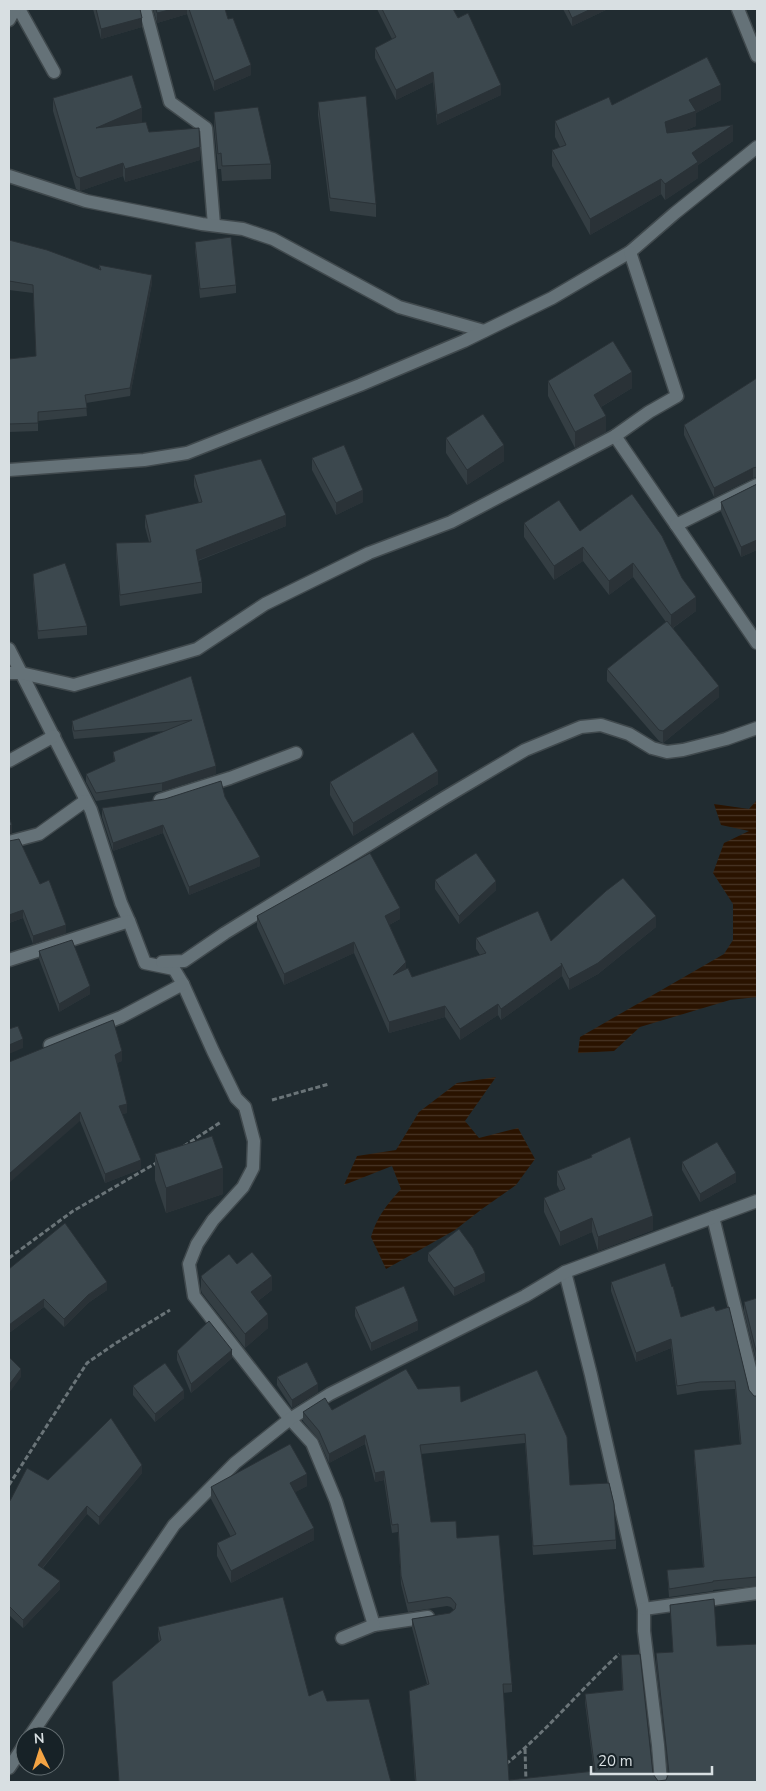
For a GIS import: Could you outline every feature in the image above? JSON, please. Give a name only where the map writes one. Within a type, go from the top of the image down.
[{"type":"street","points":[[9,20],[14,9]]},
{"type":"street","points":[[19,9],[54,72]]},
{"type":"street","points":[[145,9],[170,102],[206,128],[214,225]]},
{"type":"street","points":[[738,9],[757,56]]},
{"type":"street","points":[[9,470],[144,460],[186,452],[360,385],[464,341],[552,298],[630,252],[674,213],[757,147]]},
{"type":"street","points":[[9,176],[86,201],[243,229],[274,239],[399,306],[484,331]]},
{"type":"street","points":[[15,673],[74,685],[197,649],[265,604],[369,553],[451,522],[615,436],[649,412],[677,396],[630,252]]},
{"type":"street","points":[[615,436],[757,643]]},
{"type":"street","points":[[676,525],[757,484]]},
{"type":"street","points":[[9,649],[15,673],[54,736],[92,807],[121,903],[145,963]]},
{"type":"street","points":[[145,963],[184,961],[232,928],[452,793],[526,750],[581,727],[601,725],[629,734],[652,748],[667,752],[726,739],[757,728]]},
{"type":"street","points":[[9,761],[54,736]]},
{"type":"street","points":[[146,802],[183,793],[296,753]]},
{"type":"street","points":[[9,842],[39,834],[92,807]]},
{"type":"street","points":[[9,960],[129,921]]},
{"type":"street","points":[[145,963],[174,969],[183,984],[212,1052],[236,1098],[245,1107],[254,1141],[253,1168],[242,1187],[213,1220],[197,1244],[189,1264],[194,1296],[290,1419],[312,1443],[336,1501],[374,1625]]},
{"type":"street","points":[[43,1048],[121,1017],[183,984]]},
{"type":"street","points":[[37,1726],[174,1525],[235,1463],[290,1419],[330,1394],[525,1296],[565,1272],[757,1201]]},
{"type":"street","points":[[713,1217],[757,1397]]},
{"type":"street","points":[[565,1272],[591,1375],[644,1609],[644,1631],[656,1725],[660,1782]]},
{"type":"street","points":[[644,1609],[757,1593]]},
{"type":"street","points":[[342,1638],[374,1625],[438,1616]]},
{"type":"path","points":[[179,1149],[245,1107],[329,1084]]},
{"type":"path","points":[[9,1258],[73,1210],[162,1159]]},
{"type":"path","points":[[9,1485],[88,1363],[116,1343],[194,1296]]},
{"type":"path","points":[[505,1766],[525,1749],[596,1675],[644,1631]]},
{"type":"path","points":[[525,1749],[526,1782]]},
{"type":"shaded area","points":[[757,800],[757,997],[730,1000],[640,1027],[614,1051],[578,1053],[580,1037],[724,954],[733,940],[733,904],[713,873],[724,843],[749,831],[721,825],[714,804],[749,809]]},
{"type":"shaded area","points":[[496,1077],[465,1121],[479,1138],[518,1128],[535,1159],[516,1185],[455,1230],[386,1269],[371,1237],[383,1211],[401,1189],[392,1166],[344,1185],[357,1156],[396,1150],[419,1112],[457,1083]]},
{"type":"building","points":[[96,9],[140,9],[142,18],[101,29]]},
{"type":"building","points":[[156,9],[173,9],[157,13]]},
{"type":"building","points":[[189,9],[225,9],[228,19],[233,18],[251,65],[214,81]]},
{"type":"building","points":[[382,9],[453,9],[458,18],[468,13],[501,85],[437,115],[433,72],[396,90],[375,48],[396,37]]},
{"type":"building","points":[[568,9],[591,9],[572,18]]},
{"type":"building","points":[[707,57],[721,85],[689,100],[696,111],[665,122],[667,133],[733,125],[692,153],[698,162],[665,184],[661,179],[590,219],[552,150],[566,145],[555,121],[609,97],[612,105]]},
{"type":"building","points":[[132,75],[142,108],[96,128],[146,122],[149,132],[199,128],[200,147],[125,169],[123,163],[80,178],[76,176],[53,98]]},
{"type":"building","points":[[366,96],[376,204],[330,198],[318,102]]},
{"type":"building","points":[[258,107],[271,164],[222,166],[221,153],[218,154],[214,112]]},
{"type":"building","points":[[231,237],[236,285],[200,289],[195,242]]},
{"type":"building","points":[[9,240],[47,250],[101,270],[99,265],[152,275],[130,388],[85,395],[87,408],[38,412],[38,423],[9,424],[9,359],[36,356],[33,285],[9,281]]},
{"type":"building","points":[[613,341],[632,372],[594,395],[606,416],[575,432],[548,381]]},
{"type":"building","points":[[757,378],[757,467],[714,488],[684,425]]},
{"type":"building","points":[[483,414],[504,445],[467,470],[446,438]]},
{"type":"building","points":[[344,445],[363,490],[336,503],[312,458]]},
{"type":"building","points":[[261,459],[286,515],[196,550],[202,582],[120,595],[116,543],[151,542],[145,515],[202,502],[194,475]]},
{"type":"building","points":[[757,484],[757,540],[741,547],[721,502]]},
{"type":"building","points":[[632,494],[662,536],[682,578],[696,597],[671,615],[633,563],[609,581],[583,547],[554,566],[524,523],[559,500],[580,531]]},
{"type":"building","points":[[65,563],[87,626],[38,631],[33,574]]},
{"type":"building","points":[[667,621],[719,686],[663,731],[659,730],[607,669]]},
{"type":"building","points":[[191,676],[216,766],[162,783],[96,793],[86,774],[115,761],[113,752],[192,720],[74,731],[72,721]]},
{"type":"building","points":[[413,732],[438,771],[353,823],[330,782]]},
{"type":"building","points":[[221,781],[225,797],[260,857],[189,887],[163,825],[113,843],[102,808],[165,799]]},
{"type":"building","points":[[19,839],[40,884],[49,880],[66,925],[33,936],[23,910],[9,915],[9,841]]},
{"type":"building","points":[[370,853],[400,908],[385,916],[406,962],[393,975],[408,968],[412,977],[486,953],[476,938],[538,911],[551,941],[623,878],[656,916],[598,963],[569,979],[562,965],[501,1009],[498,1004],[460,1029],[445,1006],[389,1022],[354,942],[284,974],[257,916]]},
{"type":"building","points":[[476,853],[496,881],[459,916],[435,880]]},
{"type":"building","points":[[72,940],[90,986],[59,1004],[39,951]]},
{"type":"building","points":[[113,1020],[122,1051],[115,1055],[127,1104],[119,1106],[141,1160],[105,1174],[80,1112],[9,1174],[9,1062]]},
{"type":"building","points":[[18,1026],[23,1039],[9,1045],[9,1029]]},
{"type":"building","points":[[212,1136],[223,1168],[166,1188],[155,1154]]},
{"type":"building","points":[[630,1137],[653,1216],[598,1237],[592,1218],[560,1232],[544,1198],[565,1189],[557,1171],[592,1157],[591,1155]]},
{"type":"building","points":[[717,1142],[736,1173],[700,1194],[682,1162]]},
{"type":"building","points":[[65,1223],[107,1282],[88,1295],[64,1319],[44,1299],[9,1325],[9,1269]]},
{"type":"building","points":[[459,1229],[473,1248],[485,1273],[454,1288],[428,1253]]},
{"type":"building","points":[[252,1252],[272,1276],[251,1292],[268,1314],[245,1334],[201,1276],[229,1254],[237,1264]]},
{"type":"building","points":[[665,1263],[681,1317],[714,1306],[716,1311],[729,1307],[749,1390],[754,1396],[757,1396],[757,1577],[713,1581],[669,1589],[667,1570],[704,1567],[694,1450],[741,1444],[735,1381],[700,1382],[677,1386],[671,1339],[636,1353],[611,1282]]},
{"type":"building","points":[[404,1286],[418,1321],[371,1343],[355,1307]]},
{"type":"building","points":[[757,1298],[757,1355],[744,1302]]},
{"type":"building","points":[[209,1321],[232,1350],[191,1384],[177,1351]]},
{"type":"building","points":[[9,1357],[21,1369],[9,1385]]},
{"type":"building","points":[[307,1362],[318,1384],[292,1400],[277,1377]]},
{"type":"building","points":[[165,1363],[184,1390],[155,1414],[133,1386]]},
{"type":"building","points":[[406,1369],[418,1389],[460,1386],[461,1402],[537,1370],[567,1437],[570,1485],[609,1483],[614,1504],[616,1540],[533,1546],[525,1434],[420,1445],[431,1522],[456,1521],[457,1538],[499,1535],[512,1684],[503,1684],[509,1780],[595,1771],[585,1694],[623,1690],[621,1655],[640,1654],[653,1774],[658,1781],[666,1780],[669,1773],[656,1653],[673,1652],[670,1605],[714,1599],[717,1646],[757,1644],[757,1782],[416,1782],[409,1691],[429,1684],[412,1619],[450,1613],[455,1609],[456,1604],[451,1598],[447,1597],[408,1603],[401,1576],[398,1524],[392,1525],[384,1471],[375,1473],[365,1435],[329,1454],[319,1431],[303,1412],[325,1398],[332,1410]]},
{"type":"building","points":[[111,1418],[142,1465],[99,1517],[87,1506],[38,1565],[60,1581],[23,1620],[9,1606],[9,1502],[27,1468],[48,1480]]},
{"type":"building","points":[[290,1444],[307,1474],[290,1483],[314,1528],[231,1571],[217,1543],[236,1534],[211,1487]]},
{"type":"building","points":[[283,1597],[309,1696],[323,1690],[327,1701],[369,1699],[391,1782],[119,1782],[112,1682],[161,1640],[158,1627]]}]
